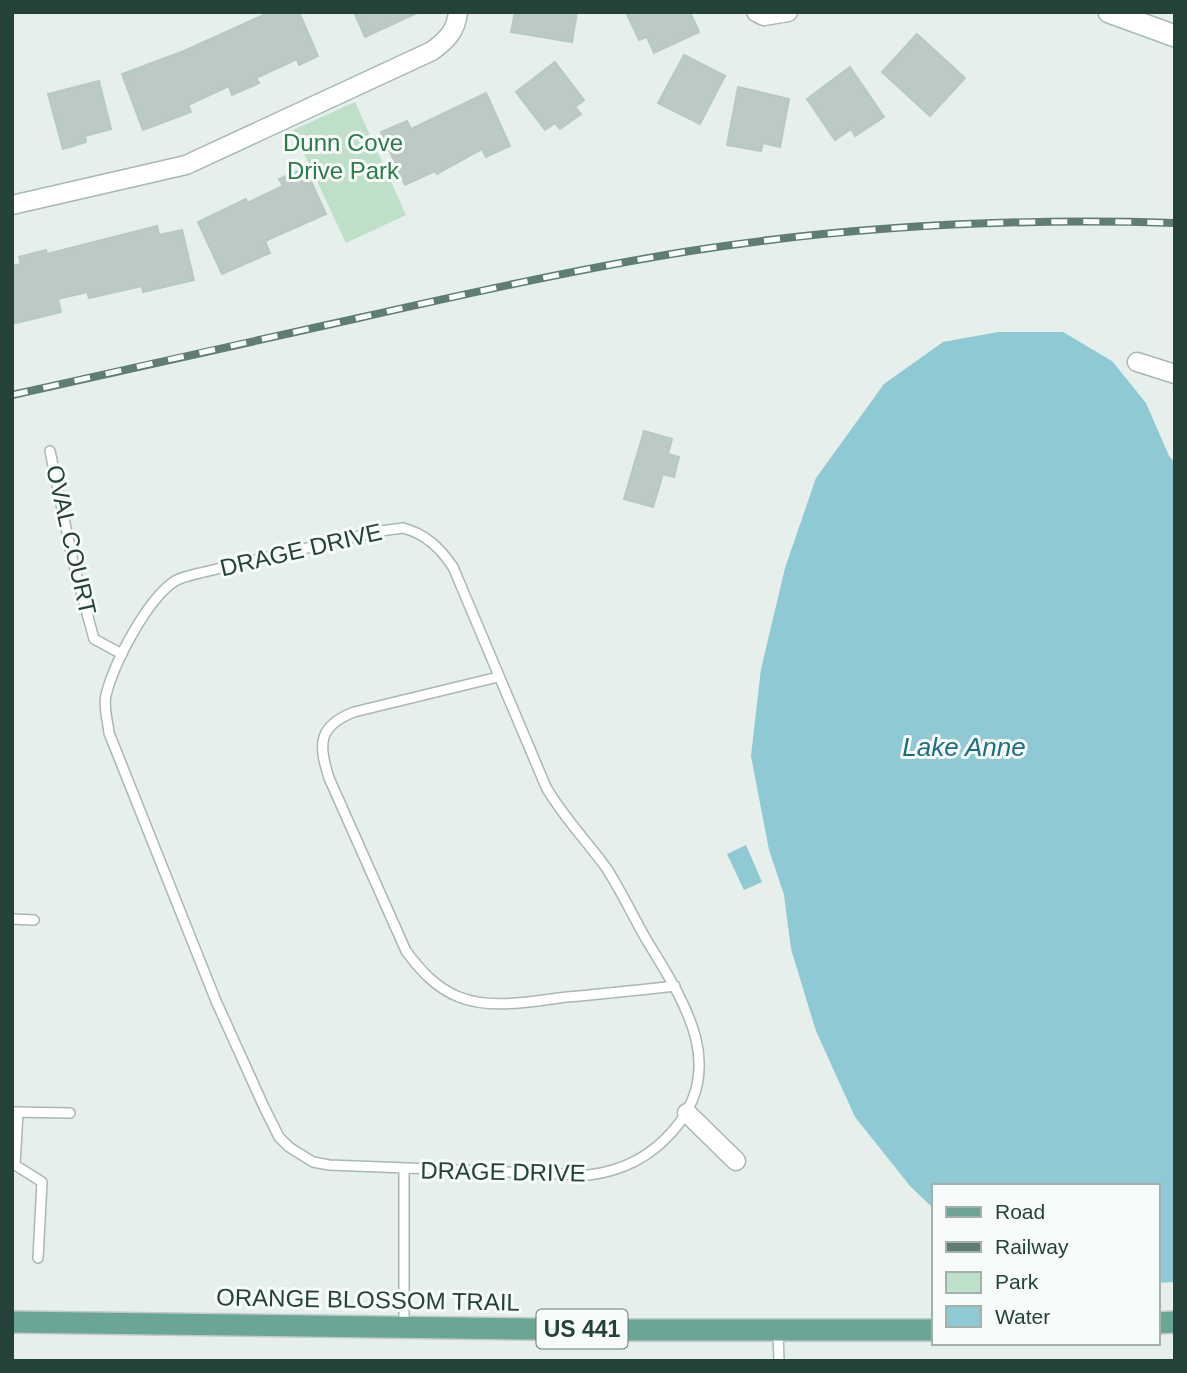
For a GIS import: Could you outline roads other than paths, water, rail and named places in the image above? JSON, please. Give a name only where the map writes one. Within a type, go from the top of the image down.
[{"type":"main road","points":[[1109,12],[1175,36]]},
{"type":"main road","name":"ORANGE BLOSSOM TRAIL","points":[[12,1322],[778,1331],[932,1330]]},
{"type":"street","points":[[12,205],[186,165],[432,51],[445,42],[454,30],[458,12]]},
{"type":"street","points":[[756,12],[764,16],[788,12]]},
{"type":"street","points":[[1137,362],[1175,374]]},
{"type":"street","points":[[687,1113],[736,1161]]},
{"type":"lane","name":"OVAL COURT","points":[[50,451],[94,639],[122,654]]},
{"type":"lane","name":"DRAGE DRIVE","points":[[403,528],[428,539],[444,554],[463,591],[552,797],[607,870],[692,1020],[699,1044],[698,1085],[681,1122],[653,1151],[627,1166],[589,1175],[404,1170],[329,1165],[300,1156],[279,1137],[216,1001],[109,733],[104,698],[122,654],[149,607],[176,580],[380,531],[403,528]]},
{"type":"lane","points":[[498,677],[354,712],[334,722],[324,734],[323,756],[329,778],[406,951],[419,969],[445,990],[460,998],[481,1002],[516,1002],[675,986]]},
{"type":"lane","points":[[12,919],[34,920]]},
{"type":"lane","points":[[38,1258],[42,1182],[15,1165],[15,1112],[70,1113]]},
{"type":"lane","points":[[404,1170],[404,1326]]},
{"type":"lane","points":[[778,1331],[779,1361]]},
{"type":"water","name":"Lake Anne","points":[[998,332],[1063,332],[1112,361],[1146,403],[1169,456],[1175,463],[1175,1282],[1159,1283],[1159,1184],[932,1184],[932,1207],[910,1186],[855,1117],[816,1031],[791,949],[784,895],[769,850],[751,756],[761,669],[785,568],[816,478],[884,384],[943,342]]},
{"type":"water","points":[[746,845],[762,882],[744,890],[727,854]]},
{"type":"railway","points":[[12,395],[479,291],[605,266],[750,242],[871,230],[993,223],[1175,223]]},
{"type":"park label","name":"Dunn Cove Drive Park","points":[[343,157]]}]
